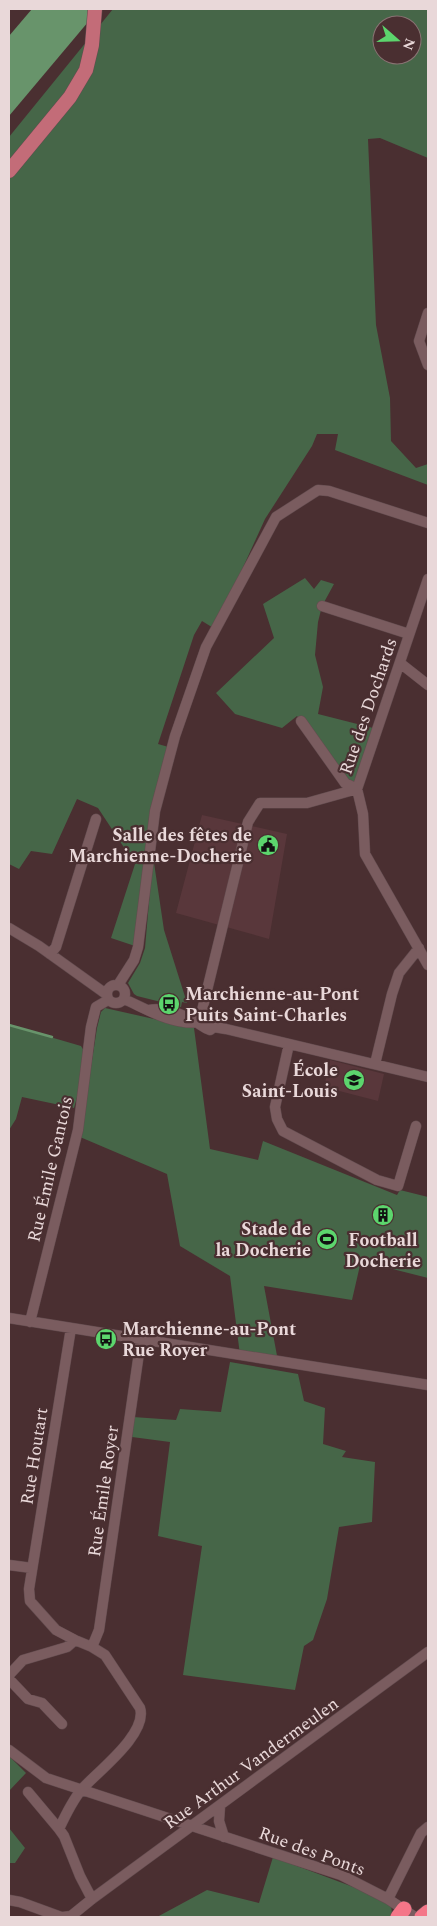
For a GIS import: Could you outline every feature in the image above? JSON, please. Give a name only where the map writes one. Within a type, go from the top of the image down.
[{"type":"highway","points":[[422,1917],[428,1912]]},
{"type":"main road","points":[[9,171],[70,97],[86,70],[92,45],[95,9]]},
{"type":"street","points":[[428,313],[419,341],[428,365]]},
{"type":"street","points":[[118,985],[134,960],[138,947],[155,810],[174,736],[206,646],[276,517],[318,490],[329,491],[428,523]]},
{"type":"street","name":"Rue des Dochards","points":[[199,1023],[248,822],[260,803],[306,803],[357,789],[428,579]]},
{"type":"street","points":[[322,606],[410,634]]},
{"type":"street","points":[[400,663],[428,686]]},
{"type":"street","points":[[301,721],[345,783],[357,789],[363,814],[365,854],[428,964]]},
{"type":"street","points":[[50,954],[56,947],[96,819]]},
{"type":"street","points":[[9,928],[50,954],[116,1004],[124,999]]},
{"type":"street","points":[[375,1064],[399,973],[419,948]]},
{"type":"street","points":[[107,997],[111,986],[118,985],[124,990],[124,999]]},
{"type":"street","name":"Rue Émile Gantois","points":[[30,1322],[78,1130],[92,1020],[96,1007],[107,997]]},
{"type":"street","points":[[124,999],[149,1010],[155,1015],[183,1022],[199,1023],[204,1028],[210,1030],[214,1027],[428,1077]]},
{"type":"street","points":[[289,1044],[275,1107],[277,1118],[284,1131],[377,1180],[398,1186],[416,1126]]},
{"type":"street","points":[[9,1319],[428,1385]]},
{"type":"street","name":"Rue Houtart","points":[[71,1328],[32,1568],[29,1588],[30,1601],[56,1630],[105,1655],[142,1714],[139,1725],[118,1754],[81,1790]]},
{"type":"street","name":"Rue Émile Royer","points":[[92,1647],[99,1630],[141,1339]]},
{"type":"street","points":[[9,1564],[32,1568]]},
{"type":"street","points":[[9,1675],[24,1660],[67,1647],[75,1640]]},
{"type":"street","name":"Rue Arthur Vandermeulen","points":[[62,1917],[72,1916],[92,1899],[428,1652]]},
{"type":"street","points":[[9,1679],[28,1699],[42,1703],[62,1724]]},
{"type":"street","name":"Rue des Ponts","points":[[9,1750],[46,1778],[341,1875],[388,1899],[406,1915]]},
{"type":"street","points":[[59,1829],[81,1790]]},
{"type":"street","points":[[28,1792],[64,1836],[80,1876],[92,1899]]},
{"type":"street","points":[[220,1806],[219,1821],[224,1837]]},
{"type":"street","points":[[388,1899],[421,1833],[428,1827]]},
{"type":"street","points":[[9,1900],[62,1917]]},
{"type":"shaded area","points":[[32,9],[99,9],[9,116],[9,36]]},
{"type":"shaded area","points":[[113,9],[428,9],[428,158],[380,138],[368,139],[376,325],[390,398],[391,441],[416,468],[428,464],[428,485],[335,450],[338,434],[317,434],[312,446],[265,519],[215,629],[202,621],[194,635],[158,744],[172,748],[159,786],[138,947],[111,938],[136,861],[125,849],[98,808],[77,799],[52,854],[31,851],[19,869],[9,864],[9,137]]},
{"type":"shaded area","points":[[305,578],[314,589],[321,580],[334,584],[322,606],[318,622],[315,655],[323,687],[318,714],[377,729],[357,789],[345,783],[297,716],[282,728],[235,714],[216,693],[274,638],[263,604]]},
{"type":"shaded area","points":[[202,815],[287,834],[269,939],[176,913]]},
{"type":"shaded area","points":[[153,856],[164,930],[187,1003],[182,1002],[181,1007],[137,996],[128,983],[140,963],[145,948]]},
{"type":"shaded area","points":[[105,1008],[194,1028],[210,1149],[258,1160],[263,1141],[397,1195],[400,1190],[428,1197],[428,1278],[361,1261],[352,1300],[264,1286],[278,1361],[240,1355],[230,1276],[180,1246],[167,1174],[80,1137],[97,1028],[101,1012]]},
{"type":"shaded area","points":[[9,1025],[81,1046],[88,1058],[74,1108],[22,1097],[16,1119],[9,1130]]},
{"type":"shaded area","name":"École Saint-Louis","points":[[330,1060],[384,1074],[378,1101],[324,1087]]},
{"type":"shaded area","points":[[230,1362],[298,1374],[304,1401],[325,1408],[323,1444],[346,1451],[342,1457],[375,1462],[372,1522],[339,1527],[327,1599],[313,1640],[304,1646],[295,1690],[183,1675],[202,1546],[158,1536],[170,1442],[132,1437],[133,1417],[176,1420],[180,1409],[221,1412]]},
{"type":"shaded area","points":[[9,1756],[26,1773],[9,1791]]},
{"type":"shaded area","points":[[9,1828],[25,1848],[15,1863],[9,1863]]},
{"type":"shaded area","points":[[273,1857],[356,1888],[391,1904],[392,1914],[390,1917],[157,1917],[207,1890],[259,1903]]},
{"type":"waterway","points":[[9,1025],[52,1037]]},
{"type":"place","name":"Salle des fêtes de Marchienne-Docherie","points":[[268,845]]},
{"type":"place","name":"Marchienne-au-Pont Puits Saint-Charles","points":[[169,1004]]},
{"type":"place","name":"École Saint-Louis","points":[[354,1080]]},
{"type":"place","name":"Football Docherie","points":[[383,1215]]},
{"type":"place","name":"Stade de la Docherie","points":[[327,1239]]},
{"type":"place","name":"Marchienne-au-Pont Rue Royer","points":[[106,1339]]}]
